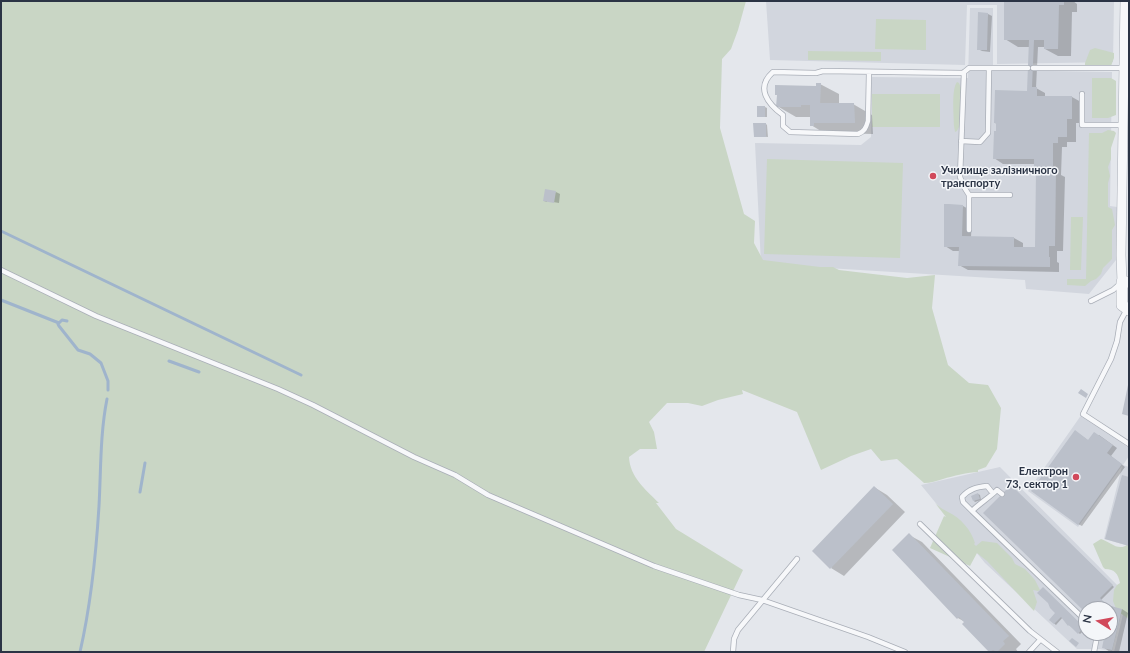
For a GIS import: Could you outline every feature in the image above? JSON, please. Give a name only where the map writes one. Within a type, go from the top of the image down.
[{"type":"street","points":[[1125,1],[1123,125],[1125,201],[1121,255],[1126,282],[1122,305],[1128,310]]},
{"type":"lane","points":[[869,72],[868,121],[863,132],[858,134],[790,132],[783,126],[783,115],[768,101],[765,93],[766,83],[769,76],[773,72],[869,72],[964,72],[969,68],[1124,68]]},
{"type":"lane","points":[[961,141],[980,142],[988,133],[989,68]]},
{"type":"lane","points":[[964,72],[960,177],[969,195],[969,230]]},
{"type":"lane","points":[[1082,94],[1082,125],[1123,125]]},
{"type":"lane","points":[[969,195],[1010,195]]},
{"type":"lane","points":[[1,270],[96,316],[278,389],[313,405],[414,457],[456,475],[488,495],[670,572],[739,595],[763,600],[868,637],[905,652]]},
{"type":"lane","points":[[1091,301],[1126,282]]},
{"type":"lane","points":[[1128,310],[1120,322],[1117,341],[1111,359],[1083,414],[1129,444]]},
{"type":"lane","points":[[991,491],[987,486],[966,492],[962,497],[963,502],[1078,612]]},
{"type":"lane","points":[[972,511],[980,502],[990,497],[997,490],[1002,494]]},
{"type":"lane","points":[[920,524],[1040,640],[1057,652]]},
{"type":"lane","points":[[733,652],[734,639],[738,630],[797,559]]},
{"type":"lane","points":[[1029,652],[1040,640]]},
{"type":"lane","points":[[1094,652],[1096,641]]},
{"type":"shaded area","points":[[766,1],[1114,1],[1113,62],[997,64],[997,5],[967,5],[965,65],[770,60]]},
{"type":"shaded area","name":"Училище залізничного транспорту","points":[[970,8],[993,8],[993,70],[1112,72],[1110,206],[1117,207],[1116,260],[1089,294],[1026,289],[1025,280],[761,264],[755,143],[861,145],[871,137],[872,77],[968,78]]},
{"type":"shaded area","name":"Електрон 73, сектор 1","points":[[1082,414],[1129,448],[1129,456],[1123,465],[1129,467],[1129,546],[1104,539],[1122,466],[1078,527],[1028,491]]},
{"type":"shaded area","points":[[1000,467],[1126,594],[1118,627],[1118,601],[1078,601],[1078,641],[1114,641],[1112,651],[1099,649],[1077,649],[985,563],[921,485]]},
{"type":"shaded area","points":[[1129,589],[1129,652],[1114,652],[1117,641],[1118,641],[1118,635]]},
{"type":"green space","points":[[1,1],[746,1],[731,49],[722,59],[720,128],[744,214],[755,221],[754,243],[763,260],[820,267],[833,267],[839,270],[907,278],[935,275],[932,308],[948,365],[969,383],[988,385],[1001,408],[997,449],[986,467],[978,470],[978,472],[960,474],[929,483],[924,483],[897,459],[881,461],[871,449],[851,456],[821,470],[797,412],[742,390],[743,394],[718,400],[702,406],[688,403],[667,403],[649,422],[654,432],[657,449],[640,449],[629,457],[632,471],[639,482],[659,503],[656,503],[676,529],[743,570],[704,652],[1,652]]},
{"type":"green space","points":[[876,19],[926,20],[926,50],[875,49]]},
{"type":"green space","points":[[1095,48],[1114,53],[1111,66],[1085,67],[1090,50]]},
{"type":"green space","points":[[808,51],[881,52],[881,61],[808,60]]},
{"type":"green space","points":[[1092,78],[1111,78],[1116,81],[1116,115],[1108,118],[1092,118]]},
{"type":"green space","points":[[957,82],[961,88],[959,127],[955,132],[953,97]]},
{"type":"green space","points":[[872,94],[940,94],[940,127],[872,127]]},
{"type":"green space","points":[[1108,130],[1116,133],[1111,148],[1111,159],[1108,167],[1110,176],[1108,183],[1108,207],[1112,209],[1115,225],[1112,230],[1112,259],[1103,268],[1101,274],[1096,279],[1085,286],[1067,285],[1067,279],[1086,279],[1089,133],[1102,133]]},
{"type":"green space","points":[[767,159],[903,163],[900,258],[764,254]]},
{"type":"green space","points":[[1071,217],[1083,217],[1081,270],[1070,270]]},
{"type":"green space","points":[[935,503],[965,525],[976,546],[982,541],[997,543],[1012,558],[1015,564],[1025,569],[1035,580],[1040,590],[1033,590],[1037,602],[1034,611],[987,561],[977,553],[970,566],[930,548],[944,516],[946,517]]},
{"type":"green space","points":[[1101,539],[1118,547],[1125,546],[1129,543],[1129,619],[1118,612],[1118,601],[1113,601],[1114,590],[1120,583],[1118,577],[1114,571],[1103,567],[1093,544]]},
{"type":"building","name":"Училище залізничного транспорту","points":[[1004,1],[1064,1],[1064,5],[1059,5],[1058,49],[1044,49],[1044,40],[1034,40],[1032,87],[1037,87],[1037,96],[1072,96],[1072,119],[1067,119],[1067,137],[1058,137],[1058,143],[1053,143],[1053,171],[1056,171],[1055,246],[1049,246],[1050,267],[958,266],[959,247],[944,247],[944,204],[949,204],[963,205],[962,236],[1014,237],[1014,247],[1035,247],[1036,171],[1034,171],[1034,159],[993,159],[994,131],[996,131],[996,123],[994,123],[995,90],[1027,91],[1029,40],[1004,40]]},
{"type":"building","points":[[978,12],[988,13],[987,50],[977,50]]},
{"type":"building","points":[[816,83],[821,83],[820,103],[854,103],[855,123],[814,123],[814,126],[810,126],[810,105],[801,105],[801,107],[776,107],[777,95],[775,95],[775,85],[816,86]]},
{"type":"building","points":[[757,106],[765,106],[765,117],[757,117]]},
{"type":"building","points":[[753,123],[766,123],[766,137],[754,137]]},
{"type":"building","points":[[545,189],[556,191],[554,203],[543,201]]},
{"type":"building","points":[[1129,385],[1129,416],[1122,414]]},
{"type":"building","points":[[1081,389],[1088,394],[1086,398],[1078,393]]},
{"type":"building","name":"Електрон 73, сектор 1","points":[[1075,430],[1088,440],[1094,432],[1113,445],[1107,453],[1122,464],[1078,525],[1031,491]]},
{"type":"building","points":[[1122,475],[1129,477],[1129,546],[1105,539]]},
{"type":"building","points":[[1011,485],[1113,585],[1100,598],[1103,601],[1078,601],[1078,605],[983,513]]},
{"type":"building","points":[[874,486],[893,504],[830,569],[812,551]]},
{"type":"building","points":[[978,493],[980,499],[973,501],[971,496]]},
{"type":"building","points":[[909,533],[1009,636],[1003,641],[1005,644],[997,652],[993,650],[989,652],[962,624],[964,622],[959,617],[957,619],[892,550]]},
{"type":"building","points":[[1043,587],[1078,621],[1078,634],[1069,625],[1068,626],[1061,617],[1054,624],[1049,620],[1055,613],[1050,608],[1048,603],[1037,593]]},
{"type":"building","points":[[1118,608],[1122,609],[1118,625]]},
{"type":"building","points":[[1072,638],[1079,643],[1076,647],[1069,641]]},
{"type":"building","points":[[1103,641],[1114,641],[1112,650],[1102,648]]},
{"type":"waterway","points":[[1,231],[301,375]]},
{"type":"waterway","points":[[1,300],[59,323]]},
{"type":"waterway","points":[[67,321],[62,320],[58,324],[78,350],[90,354],[101,363],[108,381],[108,390]]},
{"type":"waterway","points":[[169,361],[199,372]]},
{"type":"waterway","points":[[80,652],[95,561],[102,439],[107,399]]},
{"type":"waterway","points":[[140,492],[145,463]]},
{"type":"place","name":"Училище залізничного транспорту","points":[[933,176]]},
{"type":"place","name":"Електрон 73, сектор 1","points":[[1076,477]]}]
